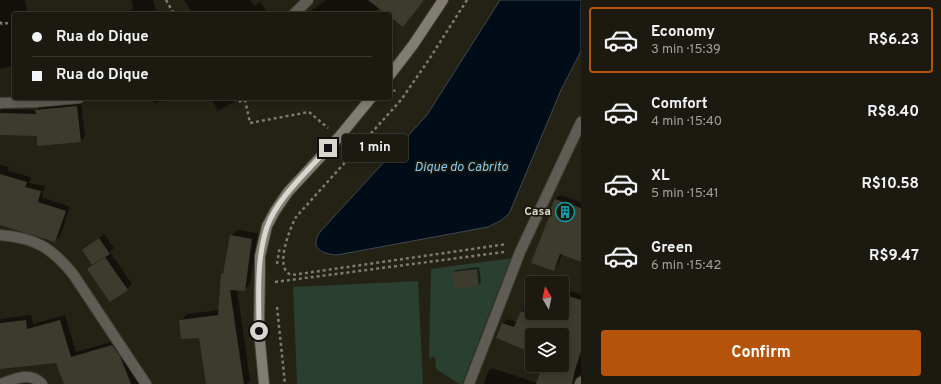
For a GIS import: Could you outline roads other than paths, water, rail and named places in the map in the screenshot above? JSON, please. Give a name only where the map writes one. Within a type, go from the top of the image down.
[{"type":"street","points":[[296,12],[308,0]]},
{"type":"street","points":[[392,72],[413,45],[443,0]]},
{"type":"street","points":[[0,103],[57,100]]},
{"type":"street","points":[[264,384],[259,331],[260,256],[267,226],[288,192],[347,128],[369,100]]},
{"type":"street","points":[[469,384],[520,252],[581,122]]},
{"type":"street","points":[[0,235],[26,240],[44,246],[63,261],[146,384]]},
{"type":"street","points":[[1,384],[22,376],[30,376],[42,384]]},
{"type":"water","name":"Dique do Cabrito","points":[[500,0],[581,0],[581,51],[561,90],[509,214],[500,221],[488,227],[337,255],[322,252],[317,246],[316,242],[320,232],[427,115]]},
{"type":"place","name":"Casa","points":[[565,212]]}]
